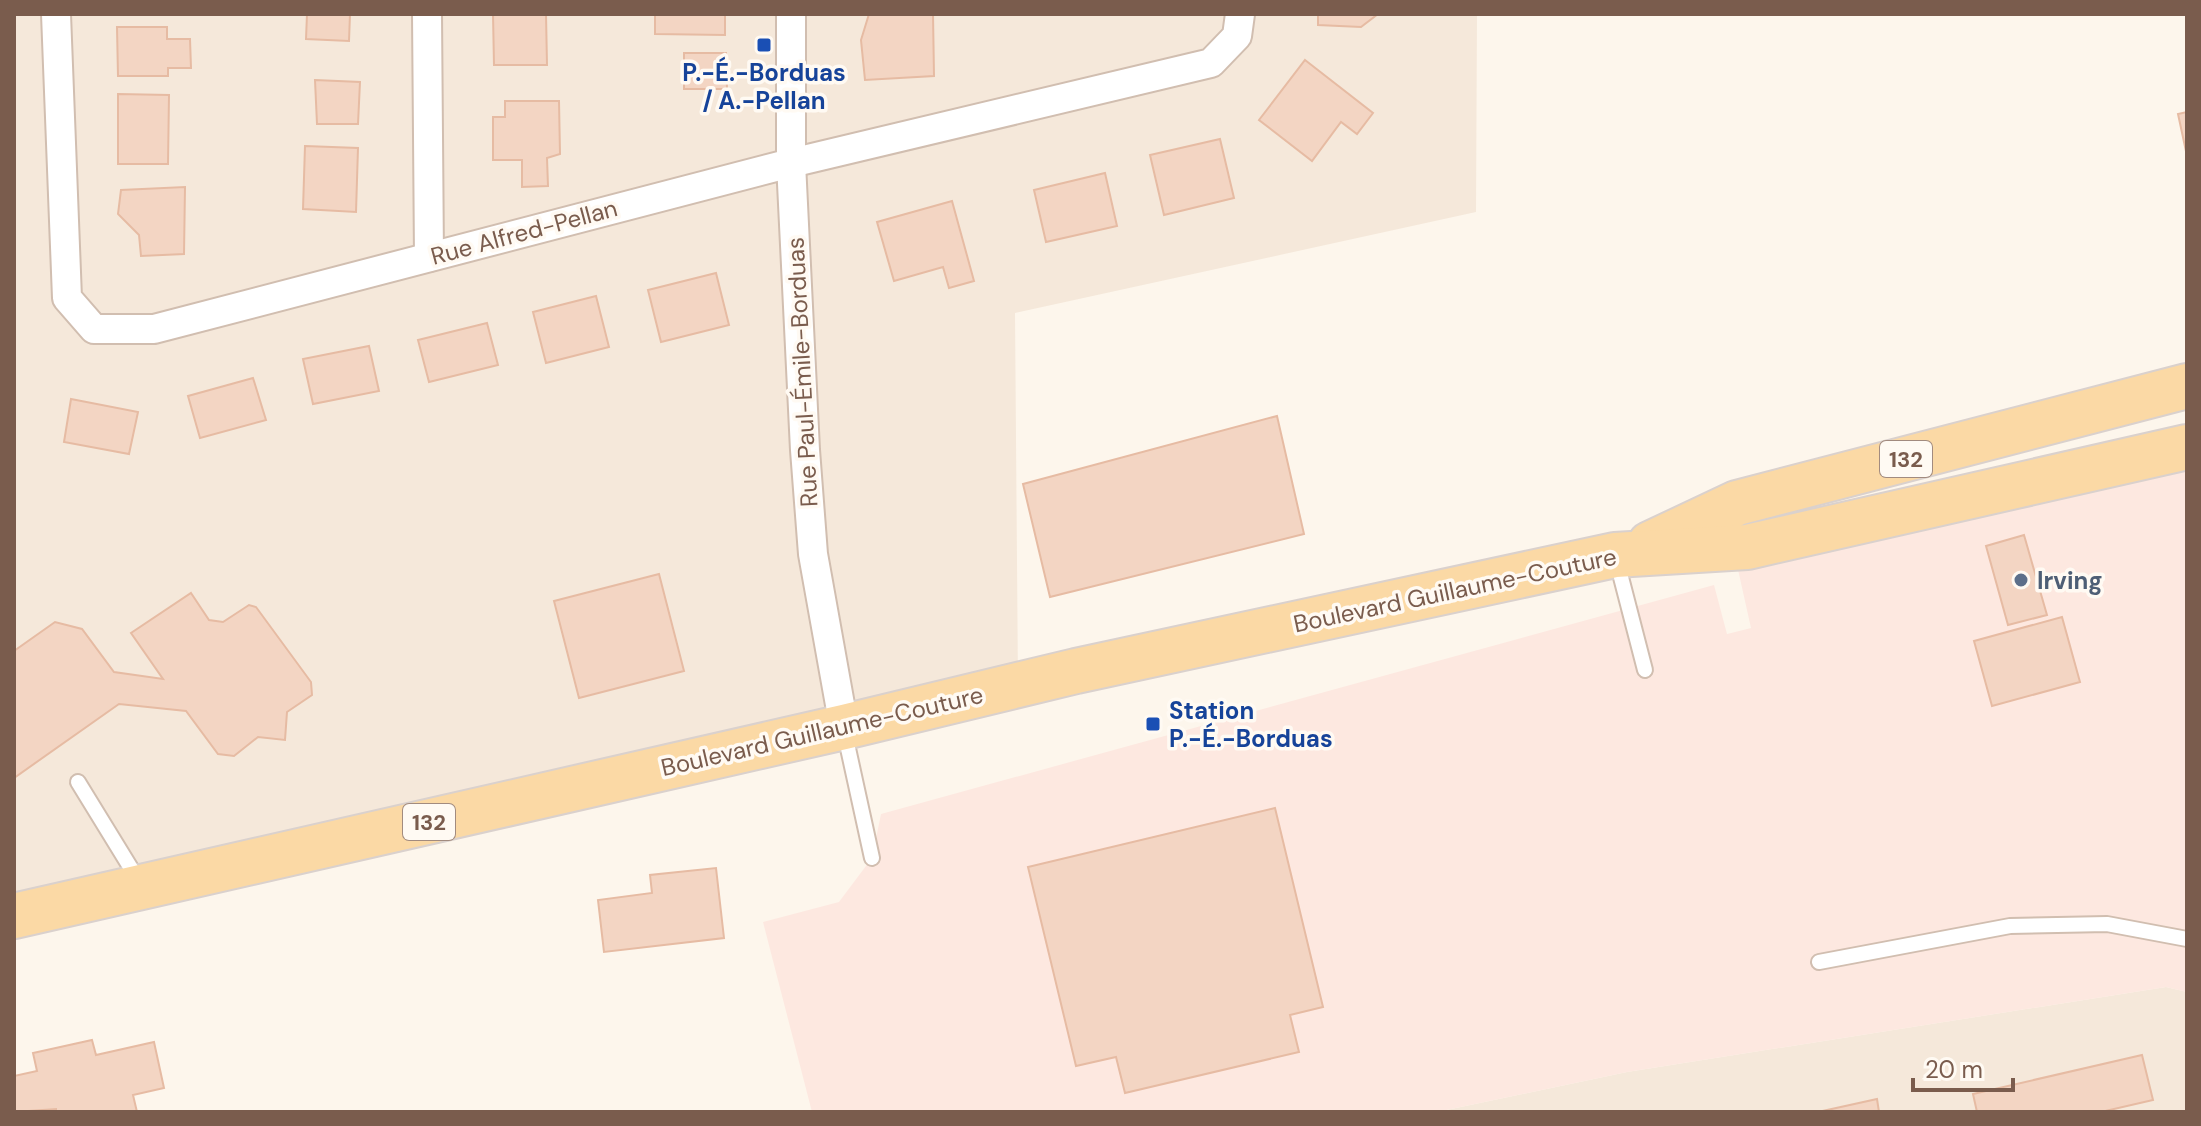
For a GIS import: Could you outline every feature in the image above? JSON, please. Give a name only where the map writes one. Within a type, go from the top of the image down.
[{"type":"main road","name":"Boulevard Guillaume-Couture","points":[[1624,554],[1737,503],[2187,386]]},
{"type":"main road","name":"Boulevard Guillaume-Couture","points":[[14,916],[844,727],[1076,671],[1624,554],[1747,547],[2187,447]]},
{"type":"street","name":"Rue Alfred-Pellan","points":[[56,14],[67,298],[94,329],[154,329],[791,163],[1211,63],[1237,36],[1240,14]]},
{"type":"street","points":[[427,14],[429,257]]},
{"type":"street","name":"Rue Paul-Émile-Borduas","points":[[791,14],[791,163],[804,436],[813,554],[844,727]]},
{"type":"lane","points":[[1624,554],[1645,670]]},
{"type":"lane","points":[[844,727],[872,858]]},
{"type":"lane","points":[[78,782],[143,887]]},
{"type":"lane","points":[[1819,962],[2010,926],[2107,924],[2187,939]]},
{"type":"shaded area","points":[[14,14],[1477,14],[1476,212],[1015,313],[1018,685],[14,916]]},
{"type":"shaded area","points":[[2187,456],[2187,992],[2166,987],[1627,1072],[1437,1112],[812,1112],[763,922],[839,902],[872,858],[881,814],[1714,585],[1727,634],[1751,628],[1737,565]]},
{"type":"shaded area","points":[[2166,987],[2187,992],[2187,1112],[1437,1112],[1627,1072]]},
{"type":"building","points":[[307,14],[350,14],[349,41],[306,39]]},
{"type":"building","points":[[493,14],[546,14],[547,65],[494,65]]},
{"type":"building","points":[[655,14],[725,14],[725,35],[655,34]]},
{"type":"building","points":[[869,14],[933,14],[934,76],[865,80],[861,40]]},
{"type":"building","points":[[1318,14],[1378,14],[1361,27],[1318,25]]},
{"type":"building","points":[[117,27],[167,27],[167,39],[190,39],[191,68],[168,68],[168,76],[118,76]]},
{"type":"building","points":[[684,53],[726,53],[727,89],[684,89]]},
{"type":"building","points":[[1305,60],[1373,113],[1357,134],[1341,122],[1312,161],[1259,120]]},
{"type":"building","points":[[315,80],[360,82],[358,124],[317,124]]},
{"type":"building","points":[[118,94],[169,95],[168,164],[118,164]]},
{"type":"building","points":[[505,101],[559,101],[560,154],[547,158],[548,186],[522,187],[522,160],[493,160],[493,117],[505,117]]},
{"type":"building","points":[[2187,112],[2187,156],[2178,114]]},
{"type":"building","points":[[1220,139],[1234,198],[1164,215],[1150,155]]},
{"type":"building","points":[[305,146],[358,148],[356,212],[303,209]]},
{"type":"building","points":[[1105,173],[1117,226],[1046,242],[1034,190]]},
{"type":"building","points":[[185,187],[184,254],[141,256],[139,235],[118,214],[121,190]]},
{"type":"building","points":[[952,201],[974,281],[949,288],[943,267],[894,281],[877,222]]},
{"type":"building","points":[[716,273],[729,325],[661,342],[648,290]]},
{"type":"building","points":[[596,296],[609,347],[546,363],[533,312]]},
{"type":"building","points":[[487,323],[498,365],[429,382],[418,340]]},
{"type":"building","points":[[369,346],[379,391],[313,404],[303,359]]},
{"type":"building","points":[[253,378],[266,420],[200,438],[188,396]]},
{"type":"building","points":[[71,399],[138,412],[129,454],[64,442]]},
{"type":"building","points":[[1277,416],[1304,534],[1050,597],[1023,484]]},
{"type":"building","points":[[2024,535],[2047,615],[2008,625],[1986,546]]},
{"type":"building","points":[[659,574],[684,671],[579,698],[554,601]]},
{"type":"building","points":[[191,593],[209,620],[223,622],[249,605],[256,607],[311,682],[312,695],[287,712],[285,740],[258,737],[234,756],[218,754],[186,711],[119,704],[14,778],[14,651],[55,622],[82,629],[114,672],[163,679],[131,633]]},
{"type":"building","points":[[2062,617],[2080,682],[1992,706],[1974,641]]},
{"type":"building","points":[[1275,808],[1323,1007],[1290,1015],[1299,1052],[1125,1093],[1116,1057],[1076,1066],[1028,867]]},
{"type":"building","points":[[716,868],[724,938],[604,952],[598,900],[652,893],[650,875]]},
{"type":"building","points":[[92,1040],[96,1055],[154,1042],[164,1088],[133,1095],[137,1112],[56,1112],[56,1109],[14,1112],[14,1076],[37,1071],[33,1053]]},
{"type":"building","points":[[2142,1055],[2153,1100],[2101,1112],[1977,1112],[1973,1094]]},
{"type":"building","points":[[1877,1099],[1879,1112],[1818,1112]]},
{"type":"place","name":"P.-É.-Borduas / A.-Pellan","points":[[764,45]]},
{"type":"place","name":"Irving","points":[[2021,580]]},
{"type":"place","name":"Station P.-É.-Borduas","points":[[1153,724]]}]
